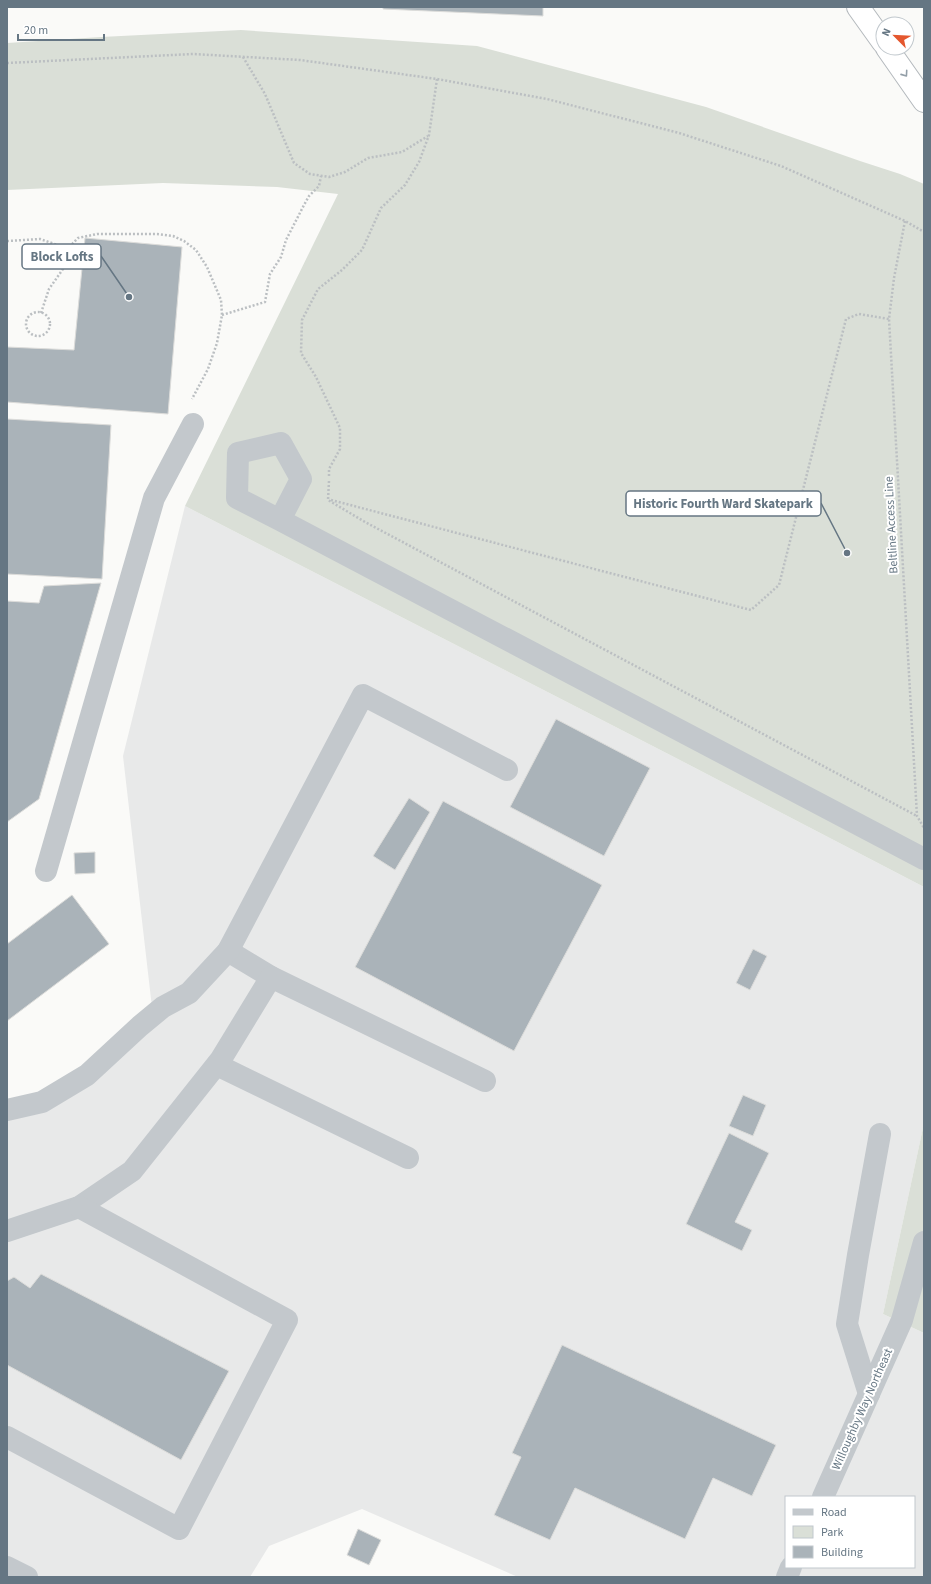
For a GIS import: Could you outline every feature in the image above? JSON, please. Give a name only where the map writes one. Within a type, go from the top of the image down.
[{"type":"highway","points":[[858,7],[875,31]]},
{"type":"highway","points":[[893,56],[924,101]]},
{"type":"street","points":[[46,871],[154,498],[191,414]]},
{"type":"street","points":[[280,520],[924,859]]},
{"type":"street","points":[[7,1110],[42,1102],[87,1075],[163,1007],[189,993],[228,952],[363,695],[507,770]]},
{"type":"street","points":[[228,952],[271,977],[485,1081]]},
{"type":"street","points":[[7,1231],[79,1207],[132,1171],[217,1065],[271,977]]},
{"type":"street","points":[[217,1065],[408,1158]]},
{"type":"street","points":[[869,1394],[847,1324],[880,1134]]},
{"type":"street","points":[[7,1437],[179,1530],[287,1320],[79,1207]]},
{"type":"street","name":"Willoughby Way Northeast","points":[[823,1496],[902,1320],[924,1242]]},
{"type":"street","points":[[7,1566],[27,1577]]},
{"type":"path","points":[[7,63],[193,54],[300,60],[437,79],[547,99],[679,133],[781,166],[905,221],[924,232]]},
{"type":"path","points":[[242,57],[265,94],[294,163],[310,174],[329,177],[345,172],[368,158],[402,152],[429,135]]},
{"type":"path","points":[[328,500],[329,469],[340,449],[340,428],[316,377],[301,353],[302,320],[318,289],[342,270],[362,250],[381,208],[405,185],[419,162],[429,135],[437,79]]},
{"type":"path","points":[[222,315],[265,302],[270,274],[281,257],[286,240],[309,196],[320,186],[321,176]]},
{"type":"path","name":"Beltline Access Line","points":[[905,221],[894,278],[889,319],[917,816],[924,828]]},
{"type":"path","points":[[41,313],[49,289],[63,269],[72,250],[73,243],[78,238],[97,234],[157,234],[173,236],[184,241],[196,250],[207,267],[221,300],[222,315],[217,343],[191,414]]},
{"type":"path","points":[[7,241],[40,239],[72,250]]},
{"type":"path","points":[[41,313],[47,317],[50,325],[44,335],[36,336],[27,329],[27,322],[30,316],[41,313]]},
{"type":"path","points":[[328,500],[751,610],[779,586],[846,319],[859,314],[889,319]]},
{"type":"path","points":[[328,500],[365,522],[917,816]]},
{"type":"shaded area","points":[[185,506],[924,887],[924,1123],[883,1314],[924,1333],[924,1577],[518,1577],[362,1509],[269,1546],[250,1577],[7,1577],[7,1112],[44,1104],[153,1016],[123,756]]},
{"type":"green space","points":[[241,30],[477,46],[706,107],[900,174],[924,184],[924,887],[185,506],[338,194],[277,187],[163,183],[7,190],[7,43]]},
{"type":"green space","points":[[924,1123],[924,1333],[883,1314]]},
{"type":"building","points":[[383,7],[543,7],[543,16],[383,9]]},
{"type":"building","points":[[85,238],[182,247],[168,414],[7,402],[7,347],[74,350]]},
{"type":"building","points":[[7,419],[111,425],[102,579],[7,574]]},
{"type":"building","points":[[101,583],[39,799],[7,822],[7,601],[39,603],[44,586]]},
{"type":"building","points":[[556,719],[650,768],[604,856],[510,807]]},
{"type":"building","points":[[409,798],[430,812],[395,870],[373,856]]},
{"type":"building","points":[[443,801],[602,885],[514,1051],[355,967]]},
{"type":"building","points":[[95,852],[95,873],[75,874],[74,853]]},
{"type":"building","points":[[72,895],[109,944],[7,1021],[7,944]]},
{"type":"building","points":[[753,949],[767,956],[750,990],[736,983]]},
{"type":"building","points":[[743,1095],[766,1105],[753,1136],[729,1126]]},
{"type":"building","points":[[729,1133],[769,1153],[735,1222],[752,1230],[742,1251],[686,1224]]},
{"type":"building","points":[[41,1274],[229,1371],[181,1460],[7,1365],[7,1281],[14,1277],[30,1288]]},
{"type":"building","points":[[562,1345],[776,1445],[752,1496],[713,1478],[685,1539],[575,1488],[550,1540],[494,1515],[521,1457],[512,1453]]},
{"type":"building","points":[[358,1529],[381,1540],[369,1565],[347,1555]]},
{"type":"place","name":"Block Lofts","points":[[129,297]]},
{"type":"place","name":"Historic Fourth Ward Skatepark","points":[[847,553]]}]
